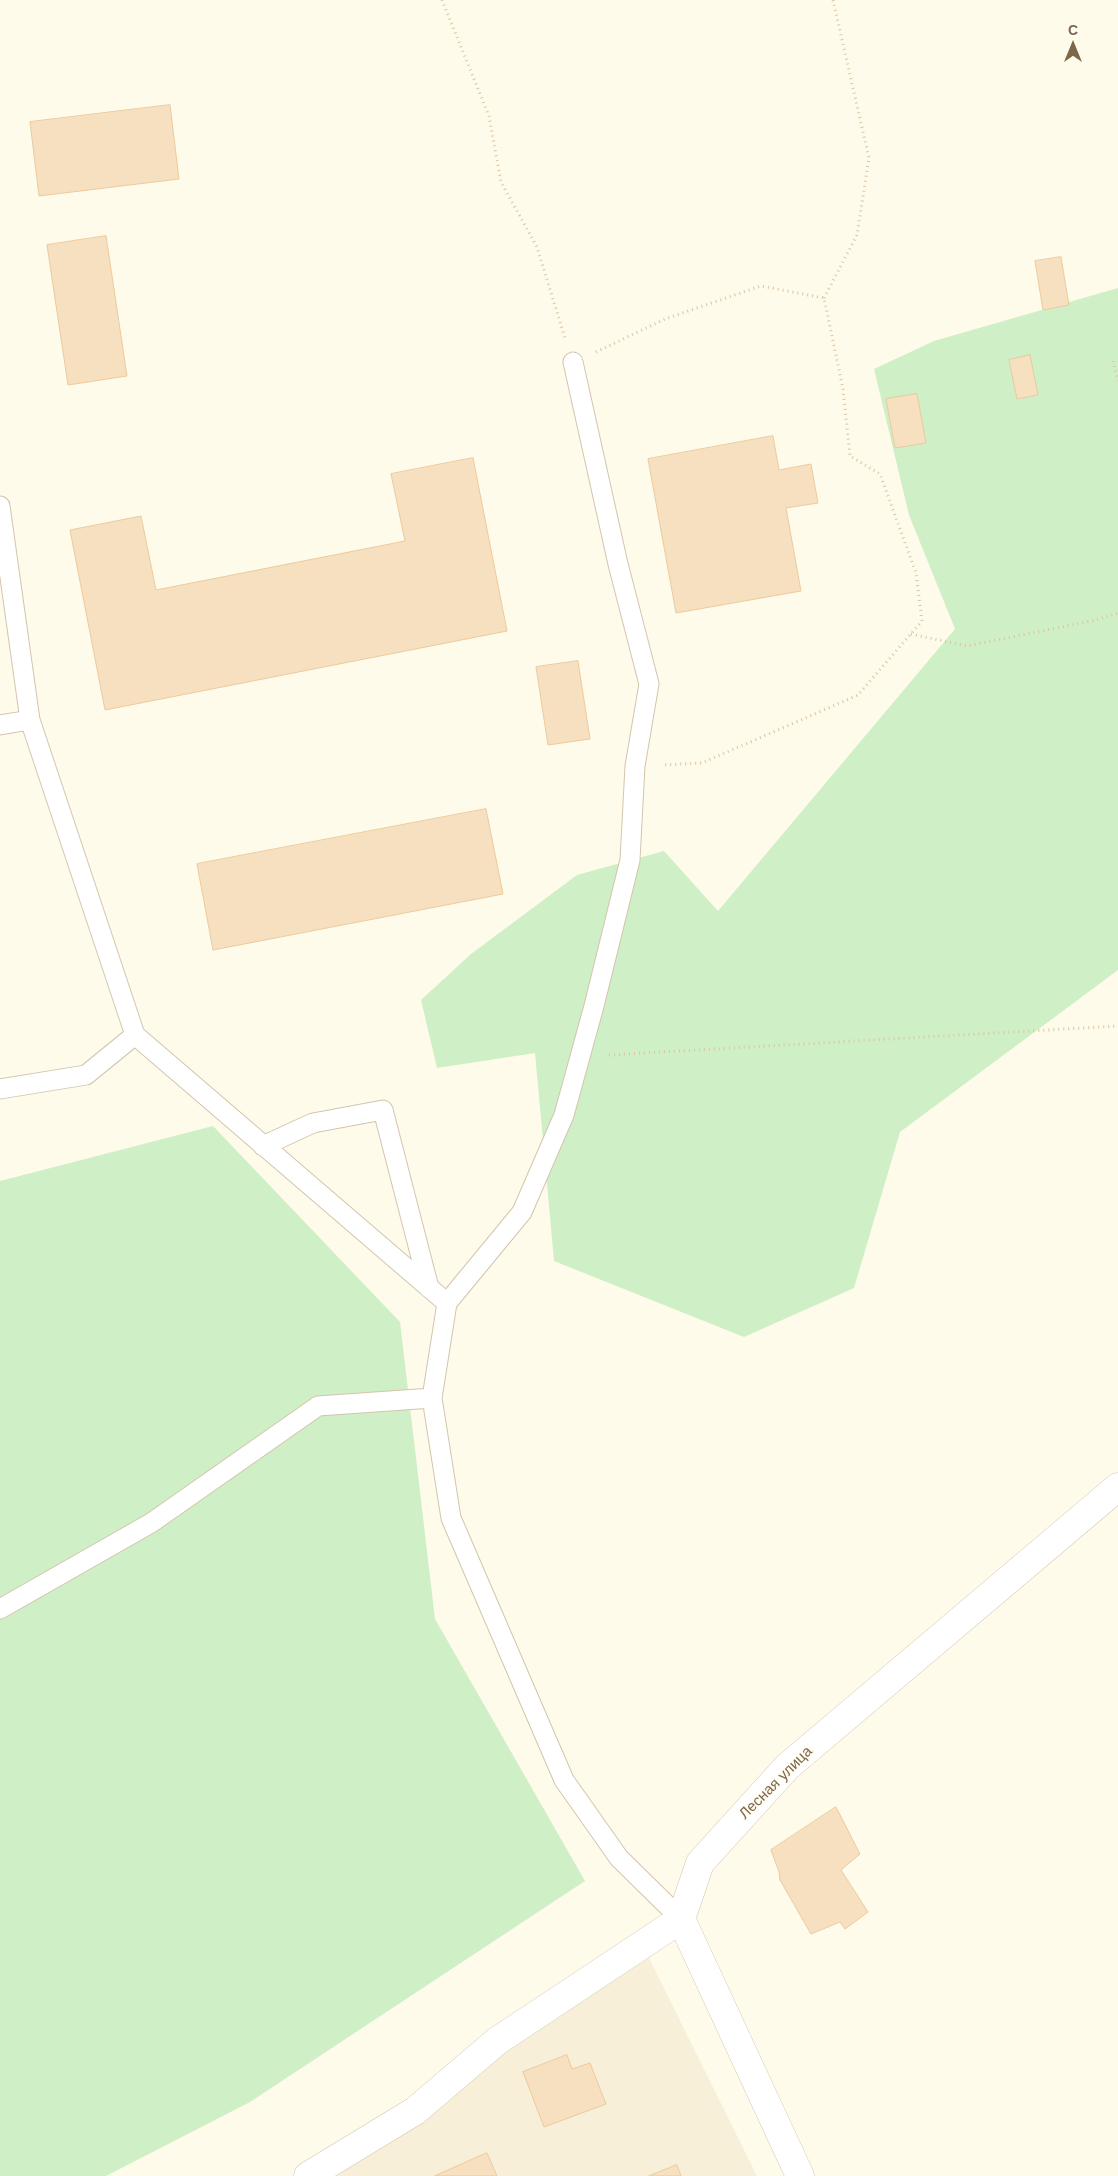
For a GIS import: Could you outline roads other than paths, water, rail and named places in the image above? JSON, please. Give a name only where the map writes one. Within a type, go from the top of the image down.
[{"type":"street","name":"Лесная улица","points":[[681,1919],[700,1863],[787,1767],[1118,1486]]},
{"type":"street","points":[[308,2176],[415,2112],[497,2041],[681,1919],[800,2176]]},
{"type":"lane","points":[[573,362],[618,564],[649,684],[635,766],[630,860],[564,1116],[522,1212],[447,1303],[432,1398],[451,1518],[564,1780],[619,1858],[681,1919]]},
{"type":"lane","points":[[0,506],[30,720],[135,1035],[447,1303]]},
{"type":"lane","points":[[0,725],[30,720]]},
{"type":"lane","points":[[0,1089],[86,1075],[135,1035]]},
{"type":"lane","points":[[263,1146],[313,1123],[383,1110],[429,1288]]},
{"type":"lane","points":[[0,1609],[151,1523],[318,1406],[432,1398]]}]
